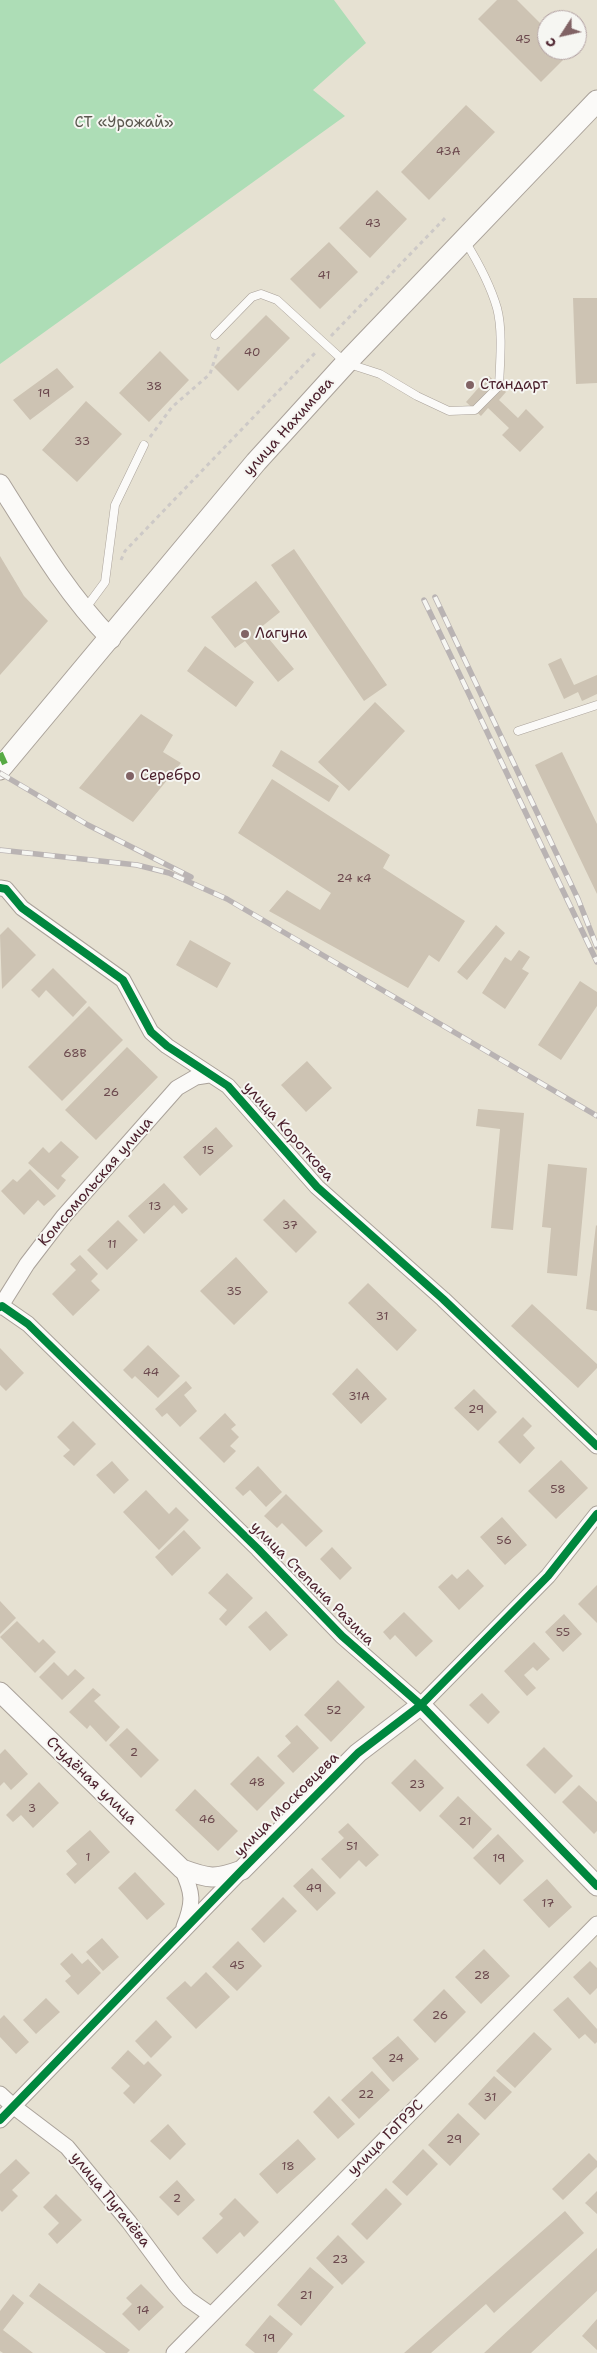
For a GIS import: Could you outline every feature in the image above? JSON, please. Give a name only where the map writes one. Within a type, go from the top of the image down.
[{"type":"main road","name":"улица Нахимова","points":[[0,769],[111,639],[256,462],[346,363],[597,101]]},
{"type":"street","points":[[0,484],[84,611],[111,639]]},
{"type":"street","name":"улица Короткова","points":[[0,888],[6,889],[22,908],[123,980],[151,1032],[167,1046],[228,1086],[317,1187],[443,1299],[597,1446]]},
{"type":"street","name":"Комсомольская улица","points":[[1,1307],[27,1264],[63,1217],[177,1088],[196,1077],[209,1074]]},
{"type":"street","name":"улица Степана Разина","points":[[1,1307],[35,1331],[258,1549],[342,1636],[421,1705],[597,1886]]},
{"type":"street","name":"улица Московцева","points":[[0,2120],[358,1753],[421,1705],[548,1576],[597,1514]]},
{"type":"street","name":"Студёная улица","points":[[0,1692],[182,1869]]},
{"type":"street","points":[[182,1869],[204,1877],[222,1878],[242,1870]]},
{"type":"street","name":"улица Московцева","points":[[182,1869],[190,1888],[192,1900],[183,1931]]},
{"type":"street","name":"улица ГоГРЭС","points":[[174,2353],[597,1924]]},
{"type":"street","name":"улица Пугачёва","points":[[0,2094],[67,2147],[129,2222],[188,2300],[211,2315]]},
{"type":"lane","points":[[215,335],[252,297],[261,294],[277,300],[346,363],[380,374],[449,411],[476,410],[499,386],[500,349],[497,310],[479,263],[464,239]]},
{"type":"lane","points":[[84,611],[105,582],[116,505],[144,445]]},
{"type":"lane","points":[[518,731],[597,705]]},
{"type":"path","points":[[105,582],[116,572],[125,551],[447,216]]},
{"type":"path","points":[[144,445],[172,407],[210,374],[220,344],[215,335]]},
{"type":"green space","name":"СТ «Урожай»","points":[[0,0],[334,0],[366,43],[313,90],[345,116],[0,364]]},
{"type":"building","points":[[497,0],[517,0],[537,20],[537,60],[563,60],[541,82],[478,19]]},
{"type":"building","points":[[466,105],[495,132],[429,200],[401,172]]},
{"type":"building","points":[[377,190],[407,219],[370,258],[339,228]]},
{"type":"building","points":[[329,242],[358,272],[320,309],[290,279]]},
{"type":"building","points":[[573,298],[597,298],[597,383],[576,384]]},
{"type":"building","points":[[266,315],[290,338],[238,391],[214,367]]},
{"type":"building","points":[[160,351],[189,380],[149,422],[119,393]]},
{"type":"building","points":[[57,368],[74,387],[30,420],[13,400]]},
{"type":"building","points":[[489,376],[506,392],[499,400],[518,418],[526,409],[544,427],[520,452],[502,435],[509,428],[488,408],[481,416],[466,402]]},
{"type":"building","points":[[86,401],[122,434],[77,482],[42,450]]},
{"type":"building","points":[[294,549],[387,685],[364,701],[271,565]]},
{"type":"building","points":[[0,556],[24,596],[48,621],[0,675]]},
{"type":"building","name":"Лагуна","points":[[256,581],[280,612],[260,628],[294,669],[278,682],[245,641],[235,648],[211,617]]},
{"type":"building","points":[[205,646],[254,682],[236,707],[187,671]]},
{"type":"building","points":[[561,658],[574,685],[597,675],[597,694],[582,701],[578,692],[564,699],[548,664]]},
{"type":"building","points":[[375,702],[405,731],[349,791],[318,762]]},
{"type":"building","name":"Серебро","points":[[141,714],[173,735],[163,752],[181,763],[133,822],[79,788]]},
{"type":"building","points":[[281,750],[339,786],[329,802],[272,766]]},
{"type":"building","points":[[562,752],[597,824],[597,894],[535,765]]},
{"type":"building","points":[[272,779],[390,855],[383,868],[465,921],[439,962],[429,955],[408,988],[269,911],[287,890],[320,910],[331,893],[238,833]]},
{"type":"building","points":[[496,925],[505,933],[467,980],[457,972]]},
{"type":"building","points":[[8,927],[36,955],[2,989],[0,935]]},
{"type":"building","points":[[190,940],[231,963],[217,988],[176,965]]},
{"type":"building","points":[[519,950],[530,957],[522,969],[529,973],[505,1009],[482,993],[505,957],[511,961]]},
{"type":"building","points":[[53,968],[87,1002],[73,1017],[46,990],[39,998],[31,990]]},
{"type":"building","points":[[580,981],[597,992],[597,1006],[561,1060],[538,1045]]},
{"type":"building","points":[[89,1006],[123,1040],[62,1101],[28,1067]]},
{"type":"building","points":[[127,1047],[158,1077],[96,1140],[65,1110]]},
{"type":"building","points":[[307,1061],[332,1088],[306,1112],[281,1085]]},
{"type":"building","points":[[478,1109],[524,1113],[513,1230],[491,1228],[500,1129],[476,1126]]},
{"type":"building","points":[[216,1127],[233,1146],[200,1176],[183,1157]]},
{"type":"building","points":[[61,1141],[79,1157],[61,1176],[66,1180],[58,1190],[28,1163],[43,1147],[49,1153]]},
{"type":"building","points":[[548,1164],[587,1168],[577,1276],[547,1273],[551,1228],[542,1227]]},
{"type":"building","points":[[30,1169],[56,1196],[44,1206],[38,1200],[24,1215],[1,1191],[13,1179],[17,1182]]},
{"type":"building","points":[[164,1183],[188,1209],[182,1214],[174,1205],[144,1234],[128,1216]]},
{"type":"building","points":[[284,1199],[317,1232],[296,1253],[263,1220]]},
{"type":"building","points":[[118,1220],[138,1240],[107,1270],[87,1250]]},
{"type":"building","points":[[597,1226],[597,1311],[586,1309]]},
{"type":"building","points":[[80,1255],[98,1274],[91,1281],[100,1290],[73,1316],[52,1294],[76,1270],[70,1264]]},
{"type":"building","points":[[236,1257],[268,1292],[234,1325],[200,1291]]},
{"type":"building","points":[[368,1283],[417,1330],[397,1351],[348,1303]]},
{"type":"building","points":[[532,1304],[597,1364],[597,1368],[578,1388],[511,1326]]},
{"type":"building","points":[[148,1345],[180,1376],[158,1398],[135,1376],[132,1379],[123,1370]]},
{"type":"building","points":[[0,1348],[24,1373],[6,1391],[0,1385]]},
{"type":"building","points":[[357,1368],[387,1399],[361,1424],[332,1394]]},
{"type":"building","points":[[186,1381],[192,1388],[184,1395],[197,1411],[180,1427],[167,1413],[162,1417],[155,1409]]},
{"type":"building","points":[[474,1389],[497,1412],[478,1431],[454,1408]]},
{"type":"building","points":[[225,1413],[236,1425],[231,1429],[239,1437],[230,1446],[236,1451],[224,1463],[199,1438]]},
{"type":"building","points":[[523,1417],[532,1426],[523,1435],[535,1448],[520,1464],[498,1442]]},
{"type":"building","points":[[73,1421],[96,1444],[74,1466],[63,1456],[70,1450],[57,1437]]},
{"type":"building","points":[[561,1460],[588,1488],[556,1519],[528,1491]]},
{"type":"building","points":[[112,1461],[129,1480],[114,1494],[96,1475]]},
{"type":"building","points":[[258,1466],[282,1492],[266,1507],[250,1490],[243,1496],[235,1488]]},
{"type":"building","points":[[146,1490],[169,1514],[176,1507],[189,1520],[159,1550],[123,1512]]},
{"type":"building","points":[[286,1494],[323,1531],[306,1547],[282,1523],[277,1528],[264,1516]]},
{"type":"building","points":[[502,1517],[527,1545],[505,1565],[480,1537]]},
{"type":"building","points":[[184,1530],[201,1548],[172,1576],[155,1557]]},
{"type":"building","points":[[332,1547],[352,1568],[340,1580],[320,1559]]},
{"type":"building","points":[[468,1569],[484,1586],[459,1610],[438,1587],[452,1574],[457,1579]]},
{"type":"building","points":[[227,1573],[253,1598],[226,1626],[219,1619],[227,1610],[208,1593]]},
{"type":"building","points":[[597,1585],[597,1623],[578,1604]]},
{"type":"building","points":[[0,1601],[16,1618],[0,1634]]},
{"type":"building","points":[[266,1611],[288,1635],[270,1651],[248,1627]]},
{"type":"building","points":[[404,1612],[433,1641],[416,1657],[395,1635],[390,1640],[383,1632]]},
{"type":"building","points":[[564,1614],[582,1634],[563,1652],[545,1632]]},
{"type":"building","points":[[17,1621],[39,1643],[43,1639],[56,1652],[35,1673],[0,1637]]},
{"type":"building","points":[[534,1642],[550,1659],[537,1671],[533,1667],[524,1675],[536,1688],[527,1696],[504,1671]]},
{"type":"building","points":[[54,1662],[68,1676],[75,1669],[85,1678],[62,1700],[39,1677]]},
{"type":"building","points":[[338,1680],[365,1707],[331,1742],[304,1715]]},
{"type":"building","points":[[93,1688],[101,1695],[94,1701],[120,1727],[106,1742],[90,1725],[87,1729],[69,1712]]},
{"type":"building","points":[[482,1693],[500,1712],[488,1724],[469,1705]]},
{"type":"building","points":[[297,1725],[319,1748],[293,1773],[277,1756],[291,1743],[285,1736]]},
{"type":"building","points":[[127,1728],[159,1760],[141,1778],[109,1745]]},
{"type":"building","points":[[544,1747],[573,1776],[555,1794],[526,1765]]},
{"type":"building","points":[[5,1749],[28,1774],[11,1790],[4,1782],[0,1786],[0,1754]]},
{"type":"building","points":[[258,1756],[285,1783],[257,1811],[230,1784]]},
{"type":"building","points":[[415,1759],[444,1788],[420,1812],[391,1783]]},
{"type":"building","points":[[39,1782],[59,1803],[33,1828],[21,1815],[13,1822],[6,1815]]},
{"type":"building","points":[[579,1785],[597,1802],[597,1831],[594,1834],[562,1802]]},
{"type":"building","points":[[195,1789],[238,1831],[218,1851],[175,1810]]},
{"type":"building","points":[[458,1796],[492,1829],[473,1849],[439,1816]]},
{"type":"building","points":[[348,1823],[379,1855],[366,1867],[359,1860],[340,1879],[321,1859],[344,1838],[338,1832]]},
{"type":"building","points":[[90,1830],[110,1852],[75,1884],[66,1874],[77,1864],[66,1851]]},
{"type":"building","points":[[498,1834],[524,1861],[500,1885],[473,1858]]},
{"type":"building","points":[[312,1868],[336,1893],[317,1911],[293,1886]]},
{"type":"building","points":[[135,1872],[165,1904],[147,1920],[118,1888]]},
{"type":"building","points":[[547,1879],[572,1907],[549,1928],[523,1900]]},
{"type":"building","points":[[283,1897],[297,1911],[264,1943],[251,1929]]},
{"type":"building","points":[[102,1938],[119,1957],[103,1971],[86,1952]]},
{"type":"building","points":[[238,1941],[262,1966],[237,1991],[212,1967]]},
{"type":"building","points":[[484,1949],[510,1976],[481,2004],[455,1977]]},
{"type":"building","points":[[72,1953],[82,1964],[88,1959],[101,1973],[78,1995],[65,1981],[71,1976],[60,1964]]},
{"type":"building","points":[[590,1961],[597,1968],[597,1988],[590,1995],[573,1977]]},
{"type":"building","points":[[206,1972],[230,1997],[196,2029],[166,1998],[185,1981],[191,1987]]},
{"type":"building","points":[[444,1989],[466,2012],[435,2043],[413,2020]]},
{"type":"building","points":[[568,1997],[597,2029],[597,2042],[595,2044],[585,2034],[579,2039],[553,2010]]},
{"type":"building","points":[[46,1998],[60,2012],[36,2034],[23,2020]]},
{"type":"building","points":[[4,2015],[29,2042],[16,2054],[0,2037],[0,2019]]},
{"type":"building","points":[[156,2020],[172,2037],[151,2058],[135,2041]]},
{"type":"building","points":[[534,2032],[552,2049],[515,2088],[496,2071]]},
{"type":"building","points":[[398,2036],[419,2059],[393,2082],[372,2058]]},
{"type":"building","points":[[128,2050],[144,2065],[148,2061],[162,2075],[134,2104],[123,2093],[130,2086],[111,2068]]},
{"type":"building","points":[[372,2071],[390,2090],[359,2119],[341,2100]]},
{"type":"building","points":[[494,2076],[512,2092],[485,2120],[468,2104]]},
{"type":"building","points":[[329,2096],[355,2124],[338,2139],[313,2112]]},
{"type":"building","points":[[458,2113],[480,2134],[450,2166],[428,2145]]},
{"type":"building","points":[[168,2124],[186,2144],[170,2160],[150,2141]]},
{"type":"building","points":[[298,2139],[316,2159],[277,2194],[259,2174]]},
{"type":"building","points":[[423,2149],[438,2164],[407,2196],[392,2182]]},
{"type":"building","points":[[589,2153],[597,2161],[597,2167],[563,2200],[552,2189]]},
{"type":"building","points":[[16,2159],[30,2173],[12,2190],[18,2196],[2,2212],[0,2210],[0,2174]]},
{"type":"building","points":[[177,2180],[195,2200],[178,2216],[159,2197]]},
{"type":"building","points":[[386,2188],[402,2204],[367,2240],[351,2224]]},
{"type":"building","points":[[597,2191],[597,2214],[585,2203]]},
{"type":"building","points":[[56,2194],[82,2220],[57,2244],[48,2234],[59,2223],[43,2207]]},
{"type":"building","points":[[235,2198],[259,2222],[244,2237],[240,2232],[217,2254],[202,2238],[223,2218],[219,2214]]},
{"type":"building","points":[[565,2211],[584,2233],[494,2313],[486,2304],[431,2353],[404,2353]]},
{"type":"building","points":[[338,2235],[365,2262],[342,2285],[316,2258]]},
{"type":"building","points":[[597,2248],[597,2291],[531,2353],[484,2353]]},
{"type":"building","points":[[310,2267],[334,2287],[301,2326],[277,2305]]},
{"type":"building","points":[[39,2283],[130,2350],[127,2353],[106,2353],[29,2296]]},
{"type":"building","points":[[141,2284],[164,2307],[139,2331],[122,2314],[132,2304],[126,2298]]},
{"type":"building","points":[[13,2294],[24,2303],[3,2330],[33,2353],[3,2353],[0,2351],[0,2311]]},
{"type":"building","points":[[270,2315],[293,2334],[277,2353],[255,2353],[245,2345]]},
{"type":"building","points":[[597,2319],[597,2350],[582,2336]]},
{"type":"railway","points":[[435,597],[578,899],[597,947]]},
{"type":"railway","points":[[424,600],[597,962]]},
{"type":"railway","points":[[0,773],[88,825],[191,877]]},
{"type":"railway","points":[[0,850],[137,865],[169,873],[227,899],[597,1116]]},
{"type":"marked path","points":[[0,753],[5,764]]},
{"type":"cycle path","points":[[0,888],[6,889],[22,908],[123,980],[151,1032],[167,1046],[228,1086],[317,1187],[443,1299],[597,1446]]},
{"type":"cycle path","points":[[0,1307],[2,1306],[28,1324],[258,1549],[342,1636],[421,1705],[597,1886]]},
{"type":"cycle path","points":[[0,2120],[358,1753],[421,1705],[548,1576],[597,1514]]},
{"type":"place","name":"Стандарт","points":[[470,385]]},
{"type":"place","name":"Лагуна","points":[[245,634]]},
{"type":"place","name":"Серебро","points":[[130,776]]}]
